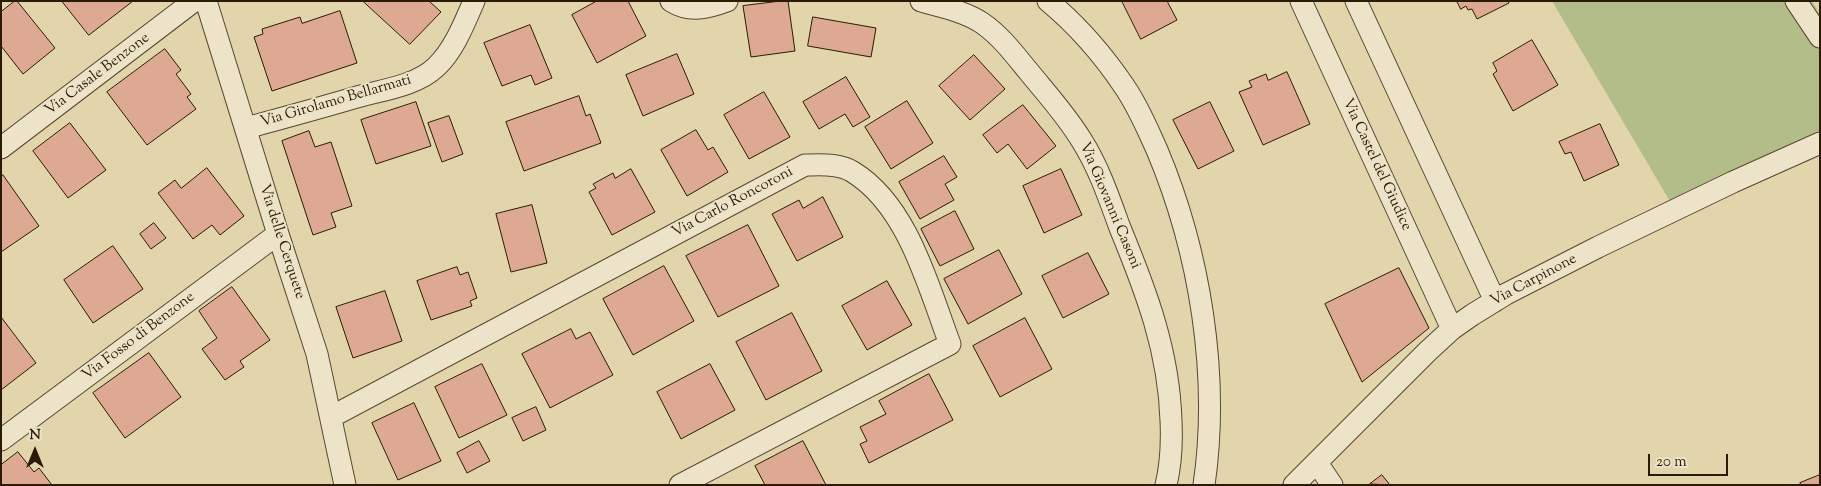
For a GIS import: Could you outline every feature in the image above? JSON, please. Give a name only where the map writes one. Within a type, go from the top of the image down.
[{"type":"street","name":"Via Casale Benzone","points":[[1,148],[194,1]]},
{"type":"street","name":"Via delle Cerquete","points":[[206,1],[278,234],[318,354],[345,485]]},
{"type":"street","name":"Via Girolamo Bellarmati","points":[[246,128],[393,87],[424,75],[436,67],[448,52],[463,27],[474,1]]},
{"type":"street","points":[[671,1],[682,6],[698,9],[727,1]]},
{"type":"street","name":"Via Giovanni Casoni","points":[[921,1],[965,14],[991,30],[1015,55],[1059,108],[1090,155],[1140,277],[1159,334],[1168,381],[1171,415],[1172,449],[1166,485]]},
{"type":"street","points":[[1048,1],[1087,39],[1124,85],[1148,130],[1175,196],[1189,244],[1205,340],[1209,383],[1209,438],[1204,485]]},
{"type":"street","name":"Via Castel del Giudice","points":[[1301,1],[1452,329]]},
{"type":"street","points":[[1356,1],[1495,301]]},
{"type":"street","points":[[1796,1],[1820,37]]},
{"type":"street","name":"Via Carpinone","points":[[1294,485],[1452,329],[1495,301],[1598,247],[1733,182],[1820,143]]},
{"type":"street","name":"Via Carlo Roncoroni","points":[[331,417],[804,166],[829,164],[852,171],[881,194],[908,235],[950,344],[680,485]]},
{"type":"street","name":"Via Fosso di Benzone","points":[[1,440],[278,234]]},
{"type":"street","points":[[1317,463],[1332,485]]},
{"type":"green space","points":[[1552,1],[1812,1],[1820,14],[1820,132],[1671,203]]},
{"type":"building","points":[[17,1],[55,48],[23,74],[1,46],[1,12]]},
{"type":"building","points":[[62,1],[133,1],[89,35]]},
{"type":"building","points":[[363,1],[429,1],[441,12],[410,44]]},
{"type":"building","points":[[597,1],[628,1],[646,36],[597,63],[572,15]]},
{"type":"building","points":[[788,1],[795,51],[751,57],[743,6]]},
{"type":"building","points":[[1122,1],[1167,1],[1177,20],[1141,39]]},
{"type":"building","points":[[1457,1],[1508,1],[1509,3],[1477,19],[1472,9],[1468,10],[1466,6],[1461,9]]},
{"type":"building","points":[[340,11],[357,63],[272,91],[254,37],[263,34],[262,29],[300,17],[302,23]]},
{"type":"building","points":[[813,17],[876,28],[871,57],[808,46]]},
{"type":"building","points":[[530,25],[552,78],[535,85],[531,75],[502,86],[484,43]]},
{"type":"building","points":[[1532,40],[1558,85],[1513,111],[1493,74],[1497,71],[1493,63]]},
{"type":"building","points":[[165,49],[181,70],[176,74],[191,94],[187,97],[196,109],[147,145],[107,92]]},
{"type":"building","points":[[677,54],[694,94],[643,116],[626,75]]},
{"type":"building","points":[[974,55],[1005,89],[970,120],[939,86]]},
{"type":"building","points":[[1287,72],[1310,124],[1263,145],[1239,92],[1252,87],[1249,81],[1266,74],[1268,80]]},
{"type":"building","points":[[846,77],[870,117],[853,127],[845,114],[819,129],[803,102]]},
{"type":"building","points":[[764,92],[790,137],[749,159],[724,115]]},
{"type":"building","points":[[579,96],[586,116],[590,114],[601,143],[524,171],[506,122]]},
{"type":"building","points":[[907,101],[933,143],[891,169],[865,127]]},
{"type":"building","points":[[416,102],[431,146],[376,164],[361,120]]},
{"type":"building","points":[[1210,102],[1234,151],[1198,169],[1173,120]]},
{"type":"building","points":[[1023,105],[1056,146],[1027,169],[1008,144],[997,153],[983,135]]},
{"type":"building","points":[[449,116],[463,154],[442,162],[428,123]]},
{"type":"building","points":[[70,123],[106,170],[68,198],[33,151]]},
{"type":"building","points":[[1600,124],[1619,165],[1584,181],[1571,152],[1565,154],[1559,142]]},
{"type":"building","points":[[696,130],[708,150],[713,147],[728,172],[687,196],[661,150]]},
{"type":"building","points":[[309,131],[315,147],[331,142],[352,206],[331,213],[336,227],[313,235],[282,141]]},
{"type":"building","points":[[944,156],[957,177],[945,184],[954,200],[920,219],[899,182]]},
{"type":"building","points":[[207,168],[244,216],[220,235],[212,225],[193,239],[158,193],[175,180],[181,188]]},
{"type":"building","points":[[631,169],[655,212],[612,235],[589,192],[596,188],[593,184],[613,173],[615,178]]},
{"type":"building","points":[[1061,169],[1082,215],[1044,233],[1023,186]]},
{"type":"building","points":[[3,175],[39,226],[1,252],[1,177]]},
{"type":"building","points":[[823,197],[843,237],[797,261],[772,214],[799,200],[803,208]]},
{"type":"building","points":[[532,205],[547,263],[511,272],[496,214]]},
{"type":"building","points":[[955,211],[974,249],[940,266],[921,229]]},
{"type":"building","points":[[154,223],[166,238],[151,249],[140,234]]},
{"type":"building","points":[[748,225],[779,286],[718,317],[686,256]]},
{"type":"building","points":[[113,246],[143,289],[93,323],[64,280]]},
{"type":"building","points":[[999,250],[1022,294],[968,324],[944,279]]},
{"type":"building","points":[[1088,253],[1109,294],[1063,318],[1042,276]]},
{"type":"building","points":[[664,266],[694,321],[633,355],[603,299]]},
{"type":"building","points":[[457,267],[460,275],[468,272],[477,298],[470,301],[472,306],[431,320],[417,281]]},
{"type":"building","points":[[1399,268],[1429,328],[1362,382],[1325,304]]},
{"type":"building","points":[[887,281],[912,325],[867,350],[842,306]]},
{"type":"building","points":[[232,287],[270,340],[240,361],[244,367],[225,380],[202,349],[217,338],[199,311]]},
{"type":"building","points":[[385,291],[402,341],[353,358],[336,307]]},
{"type":"building","points":[[792,313],[822,371],[766,400],[736,342]]},
{"type":"building","points":[[1,317],[36,363],[1,390]]},
{"type":"building","points":[[1025,318],[1052,369],[1000,397],[973,346]]},
{"type":"building","points":[[571,329],[576,339],[590,332],[613,375],[550,408],[522,354]]},
{"type":"building","points":[[149,353],[181,397],[125,438],[93,393]]},
{"type":"building","points":[[482,364],[507,415],[459,438],[435,387]]},
{"type":"building","points":[[710,364],[735,410],[681,439],[657,392]]},
{"type":"building","points":[[929,374],[953,420],[869,463],[860,444],[867,441],[860,427],[886,414],[879,401]]},
{"type":"building","points":[[414,403],[441,461],[398,480],[372,423]]},
{"type":"building","points":[[536,407],[546,430],[523,441],[512,418]]},
{"type":"building","points":[[479,441],[490,461],[467,473],[457,453]]},
{"type":"building","points":[[803,441],[826,485],[765,485],[755,466]]},
{"type":"building","points":[[18,452],[34,472],[39,468],[52,485],[1,485],[1,465]]},
{"type":"building","points":[[1382,475],[1390,485],[1370,484]]},
{"type":"building","points":[[1820,475],[1820,485],[1801,485],[1800,483]]}]
